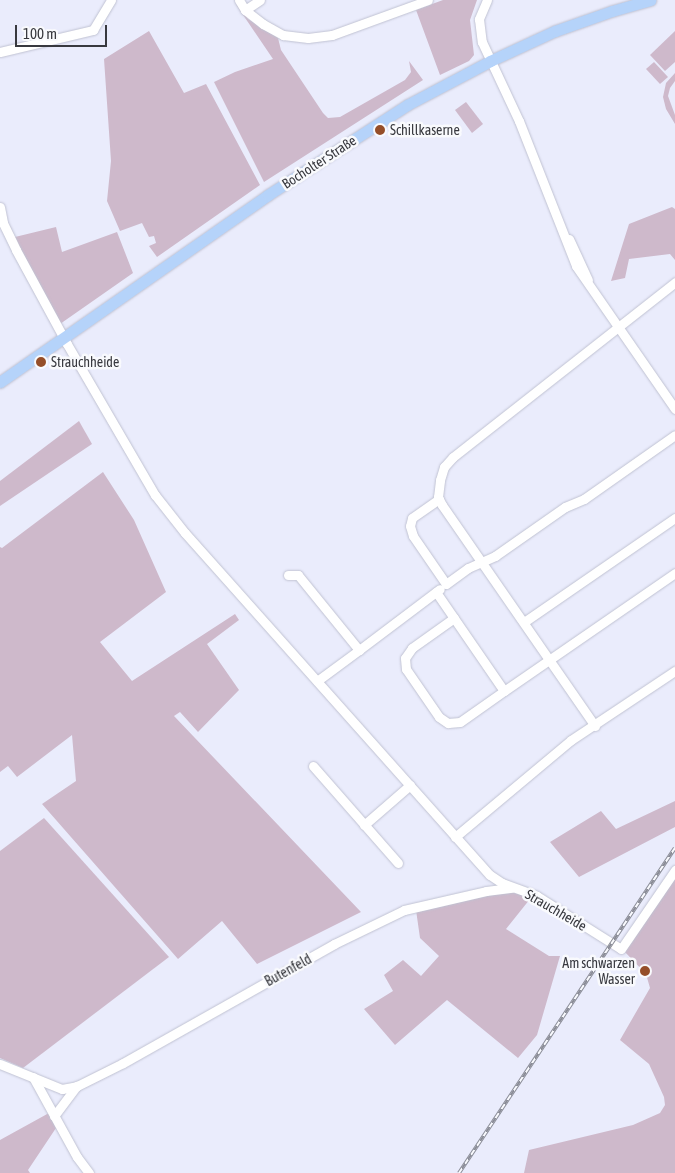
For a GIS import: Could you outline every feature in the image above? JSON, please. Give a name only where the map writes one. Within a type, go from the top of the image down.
[{"type":"main road","name":"Bocholter Straße","points":[[0,382],[317,163],[414,101],[490,61],[555,31],[650,0]]},
{"type":"street","points":[[0,52],[93,30],[111,0]]},
{"type":"street","points":[[239,0],[245,10],[263,24],[283,35],[308,38],[332,35],[428,0]]},
{"type":"street","points":[[245,10],[260,0]]},
{"type":"street","points":[[487,0],[479,15],[479,28],[490,61],[512,105],[576,266],[675,410]]},
{"type":"street","name":"Strauchheide","points":[[0,207],[7,234],[61,339],[155,495],[490,875],[512,888],[537,896],[620,949],[675,870]]},
{"type":"street","points":[[595,726],[439,499],[441,474],[454,456],[619,328],[675,282]]},
{"type":"street","points":[[317,681],[468,568],[495,556],[565,507],[584,499],[675,435]]},
{"type":"street","points":[[439,499],[412,518],[410,526],[413,536],[446,584]]},
{"type":"street","points":[[524,622],[675,518]]},
{"type":"street","points":[[454,618],[406,654],[406,669],[423,695],[439,717],[452,723],[463,720],[675,573]]},
{"type":"street","points":[[288,575],[298,575],[359,650]]},
{"type":"street","points":[[436,592],[504,691]]},
{"type":"street","points":[[455,837],[565,745],[675,671]]},
{"type":"street","points":[[313,766],[398,863]]},
{"type":"street","points":[[364,825],[410,785]]},
{"type":"street","points":[[486,891],[490,886],[490,875]]},
{"type":"street","name":"Butenfeld","points":[[0,1064],[62,1089],[77,1086],[123,1063],[325,949],[404,910],[486,891],[512,888]]},
{"type":"street","points":[[33,1077],[77,1157],[89,1173]]},
{"type":"street","name":"Butenfeld","points":[[54,1116],[77,1086]]},
{"type":"shaded area","points":[[443,0],[477,0],[470,20],[474,55],[469,61],[440,75],[416,10]]},
{"type":"shaded area","points":[[235,3],[248,19],[278,38],[281,50],[328,118],[340,117],[405,80],[411,72],[409,61],[423,80],[264,182],[214,82],[235,72],[273,59]]},
{"type":"shaded area","points":[[149,31],[184,93],[206,84],[260,185],[157,257],[149,246],[156,243],[154,236],[149,237],[142,223],[120,231],[107,201],[111,161],[104,59]]},
{"type":"shaded area","points":[[675,31],[675,62],[665,71],[650,55]]},
{"type":"shaded area","points":[[654,62],[668,77],[660,84],[646,69]]},
{"type":"shaded area","points":[[675,73],[675,81],[670,88],[668,96],[675,115],[675,124],[666,109],[663,97],[666,83]]},
{"type":"shaded area","points":[[466,102],[483,124],[472,133],[455,110]]},
{"type":"shaded area","points":[[672,207],[675,209],[675,260],[670,254],[629,259],[625,278],[611,281],[629,224]]},
{"type":"shaded area","points":[[56,227],[62,252],[117,232],[133,273],[60,324],[15,240],[15,237]]},
{"type":"shaded area","points":[[79,421],[92,444],[0,506],[0,481]]},
{"type":"shaded area","points":[[103,472],[134,520],[166,592],[100,642],[132,681],[235,614],[239,620],[207,644],[239,690],[198,732],[180,712],[174,716],[361,912],[257,964],[222,921],[178,959],[42,804],[76,781],[72,735],[17,777],[8,766],[0,772],[0,547],[2,548]]},
{"type":"shaded area","points":[[675,801],[675,827],[579,877],[550,842],[601,811],[616,829]]},
{"type":"shaded area","points":[[44,818],[169,957],[23,1068],[0,1058],[0,851]]},
{"type":"shaded area","points":[[675,877],[675,1173],[524,1173],[529,1150],[633,1125],[660,1113],[665,1105],[664,1097],[649,1064],[620,1040],[650,988],[646,974],[624,951]]},
{"type":"shaded area","points":[[507,892],[521,894],[530,899],[506,929],[549,956],[560,956],[537,1035],[518,1058],[447,1000],[395,1045],[364,1009],[393,991],[384,975],[403,960],[421,976],[439,956],[420,938],[416,910]]},
{"type":"shaded area","points":[[49,1113],[56,1128],[28,1170],[30,1173],[0,1173],[0,1140]]},
{"type":"railway","points":[[459,1173],[675,848]]},
{"type":"place","name":"Schillkaserne","points":[[380,130]]},
{"type":"place","name":"Strauchheide","points":[[41,362]]},
{"type":"place","name":"Am schwarzen Wasser","points":[[645,971]]}]
